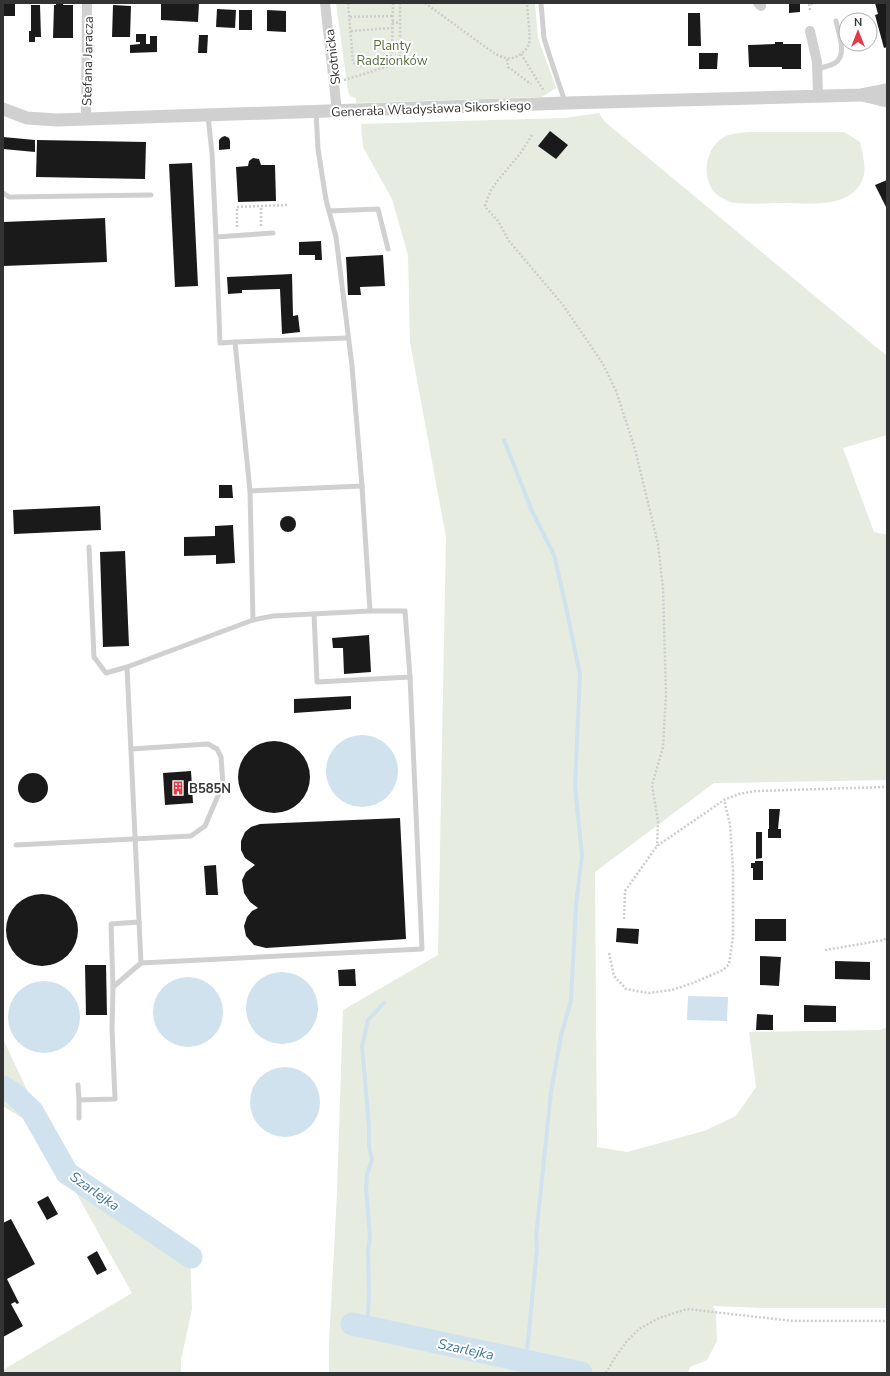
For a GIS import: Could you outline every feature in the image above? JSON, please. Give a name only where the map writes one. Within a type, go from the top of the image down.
[{"type":"street","name":"Stefana Jaracza","points":[[86,119],[87,3]]},
{"type":"street","name":"Skotnicka","points":[[325,3],[337,111]]},
{"type":"street","points":[[810,31],[817,62],[818,96]]},
{"type":"street","points":[[861,95],[887,90]]},
{"type":"street","name":"Generała Władysława Sikorskiego","points":[[3,109],[27,118],[41,120],[861,95]]},
{"type":"street","points":[[861,95],[887,101]]},
{"type":"lane","points":[[541,3],[544,38],[566,103]]},
{"type":"lane","points":[[817,69],[834,63],[840,56],[842,46],[836,21]]},
{"type":"lane","points":[[316,112],[318,149],[326,200],[336,237],[352,366],[362,486],[370,612]]},
{"type":"lane","points":[[208,116],[212,153],[220,343],[348,338]]},
{"type":"lane","points":[[3,193],[9,197],[151,195]]},
{"type":"lane","points":[[329,211],[378,209],[388,249]]},
{"type":"lane","points":[[216,237],[273,233]]},
{"type":"lane","points":[[236,342],[250,491],[253,620]]},
{"type":"lane","points":[[250,491],[362,486]]},
{"type":"lane","points":[[88,547],[94,657],[106,673],[127,667],[253,620],[273,616],[406,611],[410,678],[422,949],[141,963],[113,987]]},
{"type":"lane","points":[[314,614],[317,682],[410,678]]},
{"type":"lane","points":[[127,667],[141,963]]},
{"type":"lane","points":[[16,845],[191,836],[205,826],[223,784],[221,757],[217,749],[208,744],[131,749]]},
{"type":"lane","points":[[79,1100],[115,1099],[110,924],[139,922]]},
{"type":"lane","points":[[78,1085],[79,1118]]},
{"type":"path","points":[[348,3],[353,62],[358,67],[391,56],[393,3]]},
{"type":"path","points":[[343,80],[398,63],[400,60],[400,3]]},
{"type":"path","points":[[425,3],[497,56],[507,58],[513,58],[521,54],[528,47],[530,42],[527,3]]},
{"type":"path","points":[[810,10],[809,4],[816,3]]},
{"type":"path","points":[[350,17],[392,16]]},
{"type":"path","points":[[392,22],[400,23]]},
{"type":"path","points":[[351,31],[392,28]]},
{"type":"path","points":[[521,54],[544,92]]},
{"type":"path","points":[[507,58],[508,67],[531,84]]},
{"type":"path","points":[[532,135],[520,154],[491,190],[485,206],[498,221],[509,242],[563,305],[603,364],[616,391],[635,449],[658,544],[663,588],[666,694],[663,747],[652,786],[658,821],[657,846]]},
{"type":"path","points":[[238,235],[237,207],[287,205]]},
{"type":"path","points":[[261,206],[261,234]]},
{"type":"path","points":[[624,919],[624,891],[657,846],[724,800],[739,794],[756,791],[887,787]]},
{"type":"path","points":[[610,953],[614,976],[626,989],[648,993],[672,990],[693,983],[723,970],[728,964],[733,937],[733,870],[730,824],[724,800]]},
{"type":"path","points":[[825,950],[884,940],[887,936]]},
{"type":"path","points":[[606,1373],[616,1356],[639,1330],[660,1318],[688,1309],[793,1321],[887,1321]]},
{"type":"green space","name":"Planty Radzionków","points":[[336,3],[535,3],[538,38],[556,88],[542,97],[356,103],[356,98],[350,96],[348,91]]},
{"type":"green space","points":[[599,113],[605,122],[887,356],[887,435],[843,448],[874,532],[887,535],[887,780],[714,783],[595,872],[597,1147],[627,1152],[704,1131],[736,1116],[756,1087],[749,1032],[880,1030],[887,1027],[887,1308],[763,1308],[713,1306],[716,1313],[717,1341],[707,1360],[690,1367],[688,1373],[329,1373],[343,1010],[438,955],[446,537],[410,342],[408,255],[392,199],[363,147],[361,124],[565,118]]},
{"type":"green space","points":[[747,132],[844,132],[860,142],[864,165],[863,178],[857,188],[849,195],[839,200],[815,204],[747,204],[729,201],[716,194],[711,186],[707,171],[709,155],[718,142],[724,137],[732,134]]},
{"type":"green space","points":[[3,1039],[42,1122],[72,1166],[190,1254],[192,1309],[181,1360],[181,1373],[3,1373],[3,1370],[132,1293],[41,1130],[3,1106]]},
{"type":"water","points":[[362,735],[382,741],[392,751],[398,771],[392,791],[382,801],[362,807],[342,801],[332,791],[326,771],[332,751],[342,741]]},
{"type":"water","points":[[282,972],[302,978],[312,988],[318,1008],[312,1028],[302,1038],[282,1044],[262,1038],[252,1028],[246,1008],[252,988],[262,978]]},
{"type":"water","points":[[181,977],[195,977],[208,983],[217,992],[221,998],[223,1012],[221,1026],[213,1037],[202,1045],[195,1047],[181,1047],[174,1045],[163,1037],[155,1026],[153,1019],[153,1005],[155,998],[163,987],[174,979]]},
{"type":"water","points":[[44,981],[64,987],[74,997],[80,1017],[74,1037],[64,1047],[44,1053],[24,1047],[14,1037],[8,1017],[14,997],[24,987]]},
{"type":"water","points":[[688,996],[728,997],[727,1021],[687,1020]]},
{"type":"water","points":[[285,1067],[298,1070],[310,1077],[317,1089],[320,1102],[317,1115],[310,1127],[298,1134],[285,1137],[272,1134],[260,1127],[253,1115],[250,1102],[253,1089],[260,1077],[272,1070]]},
{"type":"building","points":[[3,3],[15,3],[15,16],[3,16]]},
{"type":"building","points":[[56,3],[73,5],[73,38],[53,38],[54,5],[56,5]]},
{"type":"building","points":[[161,3],[199,3],[198,22],[161,20]]},
{"type":"building","points":[[789,3],[800,3],[800,12],[789,13]]},
{"type":"building","points":[[875,3],[887,3],[887,47],[884,48],[878,26],[877,12]]},
{"type":"building","points":[[31,5],[40,5],[41,37],[35,37],[35,42],[29,42],[29,31],[31,31]]},
{"type":"building","points":[[113,5],[131,6],[130,37],[112,37]]},
{"type":"building","points":[[217,9],[236,10],[235,28],[216,27]]},
{"type":"building","points":[[239,10],[252,10],[252,30],[239,30]]},
{"type":"building","points":[[267,10],[286,11],[286,32],[267,31]]},
{"type":"building","points":[[688,13],[700,13],[701,46],[688,46]]},
{"type":"building","points":[[136,34],[146,34],[146,44],[150,44],[150,36],[157,36],[157,52],[130,53],[130,45],[140,44],[140,42],[136,42]]},
{"type":"building","points":[[199,35],[208,35],[207,53],[198,53]]},
{"type":"building","points":[[775,42],[783,42],[783,44],[801,44],[801,69],[782,69],[782,67],[749,67],[748,45],[775,44]]},
{"type":"building","points":[[699,53],[718,53],[717,69],[699,69]]},
{"type":"building","points":[[550,131],[568,145],[556,159],[538,146]]},
{"type":"building","points":[[225,136],[229,138],[230,149],[219,150],[219,140]]},
{"type":"building","points":[[3,137],[35,140],[35,152],[3,149]]},
{"type":"building","points":[[37,140],[146,142],[145,179],[36,177]]},
{"type":"building","points":[[253,158],[259,159],[261,165],[275,165],[276,201],[238,202],[236,167],[248,166],[249,161]]},
{"type":"building","points":[[192,163],[198,286],[175,287],[169,164]]},
{"type":"building","points":[[887,180],[887,209],[875,185]]},
{"type":"building","points":[[105,218],[107,262],[3,266],[3,222]]},
{"type":"building","points":[[321,241],[322,260],[315,260],[315,255],[299,255],[299,242]]},
{"type":"building","points":[[383,255],[385,286],[360,287],[361,295],[348,295],[346,257]]},
{"type":"building","points":[[292,274],[293,316],[298,315],[300,332],[282,334],[280,289],[242,290],[242,293],[228,294],[227,277]]},
{"type":"building","points":[[219,485],[232,485],[233,498],[219,498]]},
{"type":"building","points":[[100,506],[101,530],[14,534],[13,510]]},
{"type":"building","points":[[285,516],[291,516],[296,521],[294,530],[291,532],[285,532],[280,527],[280,521]]},
{"type":"building","points":[[233,525],[235,563],[216,564],[216,555],[184,556],[184,537],[215,536],[215,526]]},
{"type":"building","points":[[125,551],[129,646],[103,647],[100,552]]},
{"type":"building","points":[[369,635],[371,672],[344,674],[343,648],[333,648],[332,638]]},
{"type":"building","points":[[351,696],[351,709],[294,713],[294,699]]},
{"type":"building","points":[[267,741],[281,741],[288,743],[300,751],[308,763],[310,777],[308,791],[300,803],[288,811],[281,813],[267,813],[260,811],[248,803],[240,791],[238,784],[238,770],[240,763],[248,751],[260,743]]},
{"type":"building","name":"B585N","points":[[191,771],[193,803],[165,805],[163,773]]},
{"type":"building","points":[[33,773],[39,774],[47,782],[47,794],[39,802],[33,803],[27,802],[19,794],[18,788],[19,782],[27,774]]},
{"type":"building","points":[[769,809],[780,809],[778,829],[781,829],[781,838],[768,838]]},
{"type":"building","points":[[400,818],[406,939],[266,948],[254,945],[246,936],[244,926],[247,917],[252,911],[258,908],[250,902],[244,893],[242,880],[246,872],[255,865],[245,858],[241,850],[241,841],[245,832],[251,827],[260,824]]},
{"type":"building","points":[[756,832],[762,832],[762,858],[756,859]]},
{"type":"building","points":[[755,861],[763,861],[763,880],[753,880],[753,868],[751,868],[751,863],[755,863]]},
{"type":"building","points":[[216,865],[218,895],[206,895],[204,866]]},
{"type":"building","points":[[35,894],[49,894],[56,896],[68,904],[76,916],[78,930],[76,944],[68,956],[56,964],[49,966],[35,966],[28,964],[16,956],[8,944],[6,937],[6,923],[8,916],[16,904],[28,896]]},
{"type":"building","points":[[755,919],[786,919],[786,941],[755,941]]},
{"type":"building","points":[[617,928],[639,929],[638,944],[616,942]]},
{"type":"building","points":[[760,956],[781,957],[779,986],[760,985]]},
{"type":"building","points":[[835,961],[870,962],[870,980],[835,979]]},
{"type":"building","points":[[85,965],[106,965],[107,1015],[86,1015]]},
{"type":"building","points":[[355,969],[356,986],[339,986],[338,970]]},
{"type":"building","points":[[804,1005],[836,1006],[836,1022],[804,1022]]},
{"type":"building","points":[[757,1014],[773,1015],[773,1030],[756,1030]]},
{"type":"building","points":[[48,1196],[58,1214],[47,1220],[37,1202]]},
{"type":"building","points":[[11,1219],[35,1264],[7,1279],[19,1303],[17,1304],[15,1302],[11,1304],[23,1326],[3,1337],[3,1223]]},
{"type":"building","points":[[97,1251],[107,1270],[97,1275],[87,1257]]},
{"type":"waterway","points":[[504,440],[532,511],[554,555],[580,674],[575,786],[582,855],[576,905],[571,1000],[561,1036],[551,1092],[536,1237],[537,1249],[526,1362]]},
{"type":"waterway","points":[[367,1327],[369,1297],[368,1251],[370,1236],[366,1189],[367,1174],[372,1160],[369,1146],[369,1127],[362,1046],[368,1020],[384,1003]]},
{"type":"waterway","name":"Szarlejka","points":[[3,1087],[13,1093],[32,1111],[67,1173],[191,1257]]},
{"type":"waterway","name":"Szarlejka","points":[[352,1324],[581,1373]]},
{"type":"place","name":"B585N","points":[[178,788]]}]
